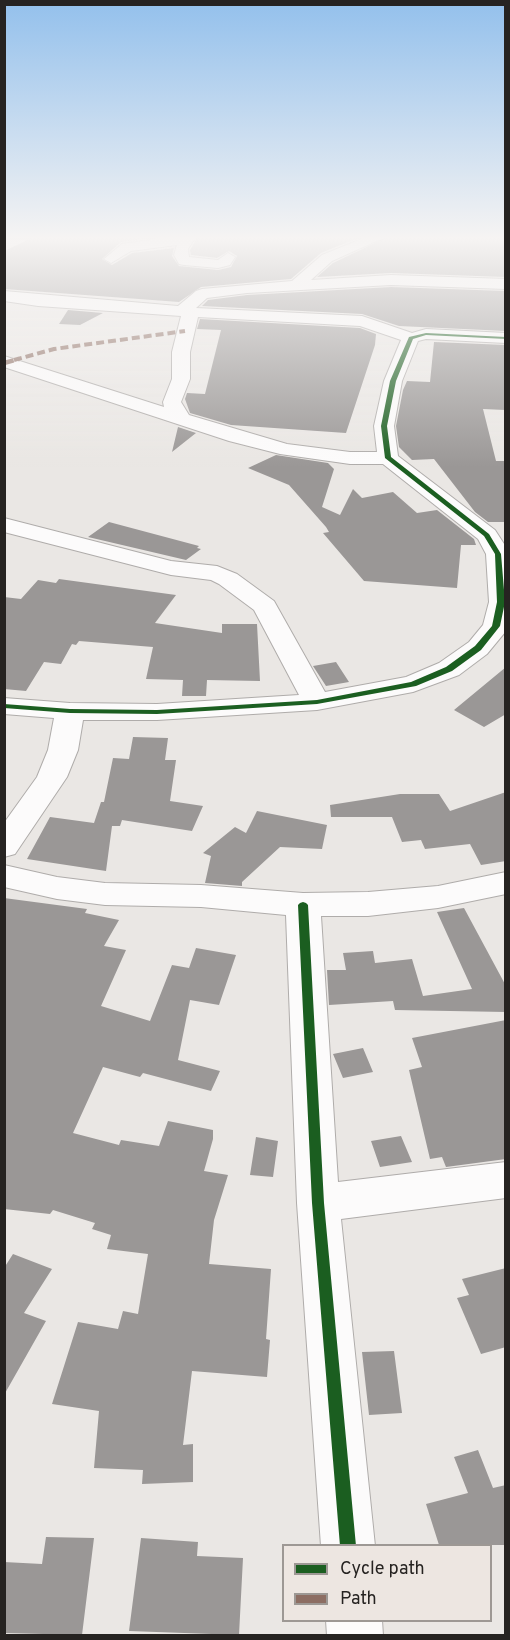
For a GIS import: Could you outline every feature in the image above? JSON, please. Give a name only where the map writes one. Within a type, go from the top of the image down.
[{"type":"street","points":[[182,418],[174,410],[172,402],[181,379],[181,352],[190,317],[188,315]]},
{"type":"street","points":[[232,315],[370,322]]},
{"type":"street","points":[[350,315],[411,338],[426,334],[506,338]]},
{"type":"street","points":[[388,458],[384,426],[393,381],[411,338]]},
{"type":"street","points":[[4,361],[236,437],[287,450],[350,458],[388,458],[496,534],[501,575],[501,628],[449,669],[403,687],[317,702],[180,711],[70,711],[4,705]]},
{"type":"street","points":[[4,525],[171,568],[217,573],[228,579],[248,591],[265,606],[317,702]]},
{"type":"street","points":[[4,847],[52,777],[63,750],[70,711]]},
{"type":"street","points":[[4,876],[57,888],[105,894],[201,896],[303,905],[368,904],[438,897],[506,883]]},
{"type":"street","points":[[303,905],[318,1203],[348,1544]]},
{"type":"street","points":[[318,1203],[506,1180]]},
{"type":"building","points":[[65,315],[100,315],[80,325],[59,324]]},
{"type":"building","points":[[364,315],[506,315],[506,331],[399,326]]},
{"type":"building","points":[[200,319],[360,328],[376,334],[375,345],[346,433],[231,425],[190,413],[185,399],[187,393],[205,394],[221,330],[197,329]]},
{"type":"building","points":[[434,342],[506,345],[505,410],[483,409],[496,461],[506,461],[506,522],[488,522],[475,512],[434,459],[412,460],[399,447],[396,426],[403,390],[407,381],[430,382]]},
{"type":"building","points":[[178,427],[196,433],[172,452]]},
{"type":"building","points":[[276,455],[328,463],[334,469],[322,507],[340,515],[353,489],[362,498],[393,492],[417,513],[437,510],[474,539],[476,545],[461,545],[457,588],[364,581],[323,533],[329,532],[326,527],[289,485],[248,468]]},
{"type":"building","points":[[109,522],[199,546],[197,548],[201,549],[186,560],[88,537]]},
{"type":"building","points":[[59,579],[176,595],[155,623],[222,633],[222,624],[257,624],[260,681],[207,680],[206,696],[182,696],[183,680],[146,679],[153,647],[79,641],[76,645],[72,644],[61,664],[44,662],[26,691],[4,689],[4,597],[21,599],[38,580],[56,583]]},
{"type":"building","points":[[336,662],[349,682],[326,686],[313,666]]},
{"type":"building","points":[[506,667],[506,714],[484,727],[454,710]]},
{"type":"building","points":[[133,737],[168,738],[165,760],[176,760],[170,801],[203,806],[192,831],[122,820],[120,826],[112,826],[106,871],[27,859],[50,817],[94,823],[101,802],[104,802],[113,758],[129,759]]},
{"type":"building","points":[[506,792],[506,861],[481,865],[470,844],[425,849],[421,840],[402,842],[392,817],[331,817],[330,805],[400,794],[439,794],[450,811]]},
{"type":"building","points":[[257,811],[327,825],[322,849],[280,847],[242,882],[242,886],[205,883],[211,856],[203,853],[235,827],[246,833]]},
{"type":"building","points":[[4,898],[87,909],[85,913],[119,920],[104,946],[126,950],[101,1006],[150,1021],[172,965],[189,968],[196,948],[236,955],[219,1005],[190,1000],[178,1060],[220,1071],[211,1091],[143,1073],[140,1077],[103,1067],[73,1133],[119,1145],[121,1140],[159,1146],[168,1121],[213,1130],[213,1139],[204,1171],[228,1175],[214,1220],[209,1264],[271,1269],[266,1339],[270,1340],[267,1377],[192,1371],[183,1445],[193,1444],[193,1482],[142,1484],[143,1470],[94,1468],[99,1411],[52,1404],[78,1322],[118,1329],[123,1311],[138,1314],[148,1254],[107,1249],[111,1235],[92,1229],[95,1223],[53,1210],[50,1214],[4,1209]]},
{"type":"building","points":[[464,908],[506,986],[506,1012],[395,1010],[393,1001],[329,1005],[327,970],[346,970],[343,953],[373,951],[375,963],[412,959],[423,996],[472,989],[437,912]]},
{"type":"building","points":[[506,1020],[506,1159],[446,1167],[442,1157],[430,1159],[409,1070],[422,1067],[412,1038]]},
{"type":"building","points":[[363,1048],[373,1072],[343,1078],[333,1054]]},
{"type":"building","points":[[401,1136],[412,1162],[380,1167],[371,1141]]},
{"type":"building","points":[[256,1137],[278,1141],[273,1177],[250,1175]]},
{"type":"building","points":[[13,1254],[52,1269],[24,1313],[46,1321],[4,1395],[4,1268]]},
{"type":"building","points":[[506,1268],[506,1347],[481,1354],[457,1298],[469,1295],[462,1279]]},
{"type":"building","points":[[394,1351],[402,1413],[369,1415],[362,1352]]},
{"type":"building","points":[[478,1450],[493,1488],[506,1485],[506,1545],[439,1544],[426,1504],[468,1493],[454,1457]]},
{"type":"building","points":[[46,1537],[94,1538],[82,1635],[4,1633],[4,1562],[42,1564]]},
{"type":"building","points":[[141,1538],[198,1542],[197,1556],[243,1558],[239,1635],[129,1631]]},
{"type":"marked path","points":[[4,363],[54,349],[185,331]]},
{"type":"cycle path","points":[[4,706],[70,711],[157,712],[317,702],[413,684],[449,669],[478,648],[496,626],[501,602],[498,554],[487,535],[388,458],[384,426],[393,381],[411,338],[426,334],[506,338]]},
{"type":"cycle path","points":[[303,905],[318,1203],[348,1544]]}]
